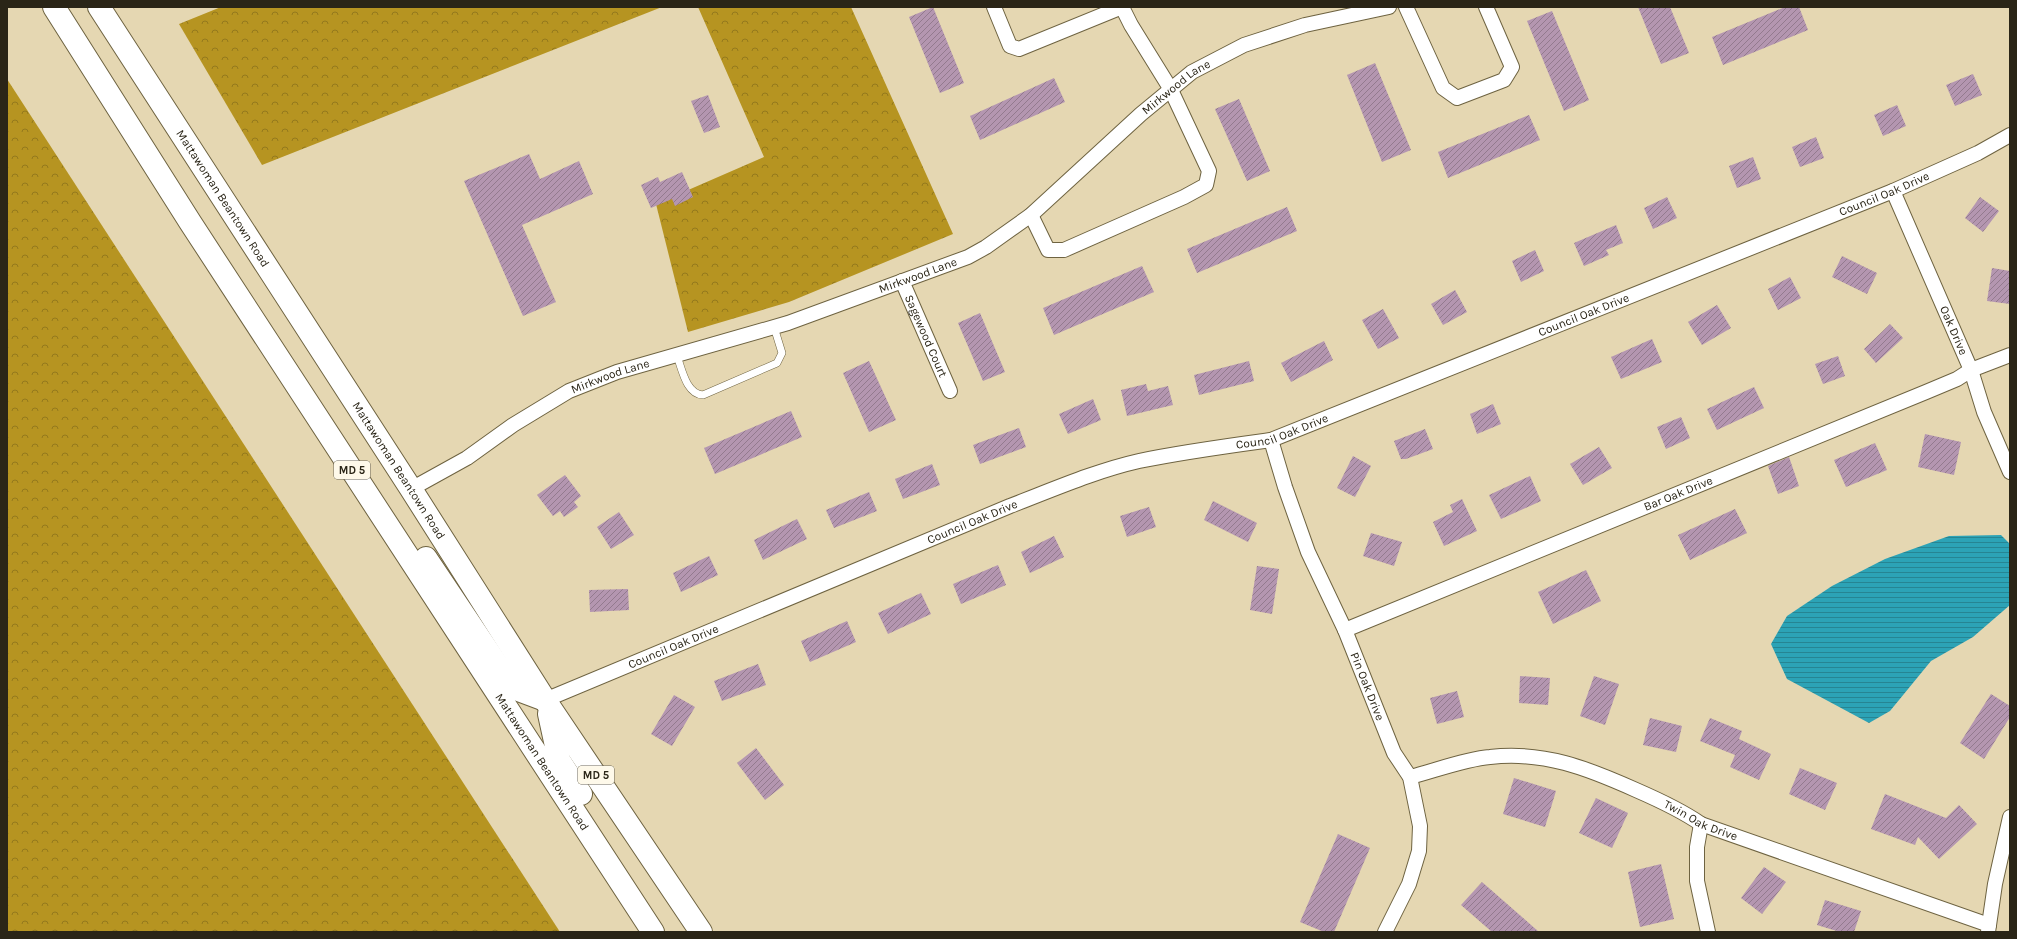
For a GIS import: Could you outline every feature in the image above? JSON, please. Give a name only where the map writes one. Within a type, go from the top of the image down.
[{"type":"highway","name":"Mattawoman Beantown Road","points":[[54,7],[190,222],[653,932]]},
{"type":"highway","name":"Mattawoman Beantown Road","points":[[99,7],[411,489],[545,700],[700,931]]},
{"type":"highway","points":[[312,408],[358,455],[513,688],[545,700],[560,760],[651,904],[665,932]]},
{"type":"street","points":[[994,7],[1010,46],[1018,49],[1122,7],[1131,25],[1170,88],[1209,171],[1206,185],[1198,190],[1064,250],[1048,250],[1031,215]]},
{"type":"street","name":"Mirkwood Lane","points":[[411,489],[466,458],[513,425],[569,390],[617,372],[774,327],[968,257],[986,247],[1031,215],[1170,88],[1192,72],[1244,45],[1305,24],[1372,9],[1388,7]]},
{"type":"street","points":[[1406,7],[1443,88],[1457,98],[1504,80],[1512,68],[1486,7]]},
{"type":"street","name":"Council Oak Drive","points":[[545,700],[1010,506],[1077,481],[1138,462],[1200,450],[1271,440],[1893,191],[1978,153],[2010,135]]},
{"type":"street","name":"Oak Drive","points":[[1893,191],[1971,370],[1984,412],[2010,472]]},
{"type":"street","name":"Sagewood Court","points":[[902,281],[950,391]]},
{"type":"street","name":"Bar Oak Drive","points":[[1345,630],[1926,392],[1957,379],[1971,370],[2010,355]]},
{"type":"street","name":"Pin Oak Drive","points":[[1271,440],[1285,487],[1308,552],[1345,630],[1394,753],[1410,777],[1420,826],[1419,851],[1409,884],[1385,932]]},
{"type":"street","name":"Twin Oak Drive","points":[[1410,777],[1488,757],[1525,755],[1564,761],[1602,774],[1666,803],[1701,824],[1989,928]]},
{"type":"street","points":[[1989,928],[1995,884],[2010,817]]},
{"type":"street","points":[[1701,824],[1697,847],[1697,881],[1708,932]]},
{"type":"lane","points":[[677,356],[691,390],[696,395],[703,395],[777,363],[782,353],[774,327]]},
{"type":"green space","points":[[221,7],[662,7],[262,165],[179,24]]},
{"type":"green space","points":[[698,7],[851,7],[953,234],[789,302],[688,332],[656,204],[764,157]]},
{"type":"green space","points":[[7,79],[560,932],[7,932]]},
{"type":"water","points":[[2001,535],[2010,544],[2010,605],[1973,637],[1931,661],[1890,711],[1869,723],[1787,679],[1771,644],[1787,616],[1832,586],[1885,559],[1949,536]]},
{"type":"building","points":[[933,7],[964,83],[940,93],[909,17]]},
{"type":"building","points":[[1638,7],[1670,7],[1689,53],[1661,64]]},
{"type":"building","points":[[1785,7],[1799,7],[1808,30],[1723,65],[1712,37]]},
{"type":"building","points":[[1552,11],[1589,100],[1564,111],[1527,21]]},
{"type":"building","points":[[1375,63],[1411,150],[1382,162],[1347,75]]},
{"type":"building","points":[[1973,74],[1982,95],[1955,106],[1946,85]]},
{"type":"building","points":[[1054,78],[1065,102],[980,140],[970,116]]},
{"type":"building","points":[[708,95],[720,127],[704,133],[691,101]]},
{"type":"building","points":[[1239,99],[1270,171],[1247,181],[1215,109]]},
{"type":"building","points":[[1897,105],[1906,126],[1883,136],[1874,115]]},
{"type":"building","points":[[1529,115],[1540,140],[1448,178],[1438,152]]},
{"type":"building","points":[[1816,137],[1824,158],[1800,167],[1792,147]]},
{"type":"building","points":[[529,154],[540,179],[579,161],[593,194],[522,225],[556,302],[523,316],[464,181]]},
{"type":"building","points":[[1753,157],[1761,179],[1737,188],[1729,166]]},
{"type":"building","points":[[682,172],[693,197],[675,206],[672,199],[651,208],[641,185],[658,177],[660,182]]},
{"type":"building","points":[[1667,197],[1677,218],[1653,229],[1644,208]]},
{"type":"building","points":[[1980,197],[1999,211],[1983,232],[1965,218]]},
{"type":"building","points":[[1287,207],[1297,231],[1197,273],[1187,249]]},
{"type":"building","points":[[1616,225],[1623,243],[1606,250],[1609,255],[1584,266],[1574,243]]},
{"type":"building","points":[[1535,250],[1544,271],[1521,282],[1512,261]]},
{"type":"building","points":[[1842,256],[1877,273],[1867,294],[1832,277]]},
{"type":"building","points":[[1142,266],[1154,292],[1054,335],[1043,308]]},
{"type":"building","points":[[1992,268],[2010,271],[2010,304],[1987,301]]},
{"type":"building","points":[[1790,277],[1801,298],[1778,310],[1768,289]]},
{"type":"building","points":[[1455,290],[1467,312],[1443,325],[1431,304]]},
{"type":"building","points":[[1717,305],[1731,328],[1702,345],[1688,322]]},
{"type":"building","points":[[1383,309],[1399,338],[1378,349],[1362,320]]},
{"type":"building","points":[[980,313],[1005,372],[983,381],[958,323]]},
{"type":"building","points":[[1890,324],[1903,338],[1876,363],[1864,349]]},
{"type":"building","points":[[1652,339],[1662,362],[1621,379],[1611,357]]},
{"type":"building","points":[[1324,341],[1333,360],[1291,382],[1281,363]]},
{"type":"building","points":[[1838,356],[1845,376],[1823,384],[1815,364]]},
{"type":"building","points":[[869,361],[896,420],[869,432],[843,373]]},
{"type":"building","points":[[1249,361],[1254,381],[1199,395],[1194,375]]},
{"type":"building","points":[[1146,384],[1148,391],[1168,386],[1173,405],[1127,416],[1121,390]]},
{"type":"building","points":[[1754,387],[1764,408],[1717,430],[1707,409]]},
{"type":"building","points":[[1093,399],[1101,420],[1068,434],[1059,414]]},
{"type":"building","points":[[1493,404],[1501,424],[1477,434],[1470,414]]},
{"type":"building","points":[[791,411],[802,437],[715,474],[704,448]]},
{"type":"building","points":[[1681,417],[1690,438],[1666,449],[1657,427]]},
{"type":"building","points":[[1019,428],[1026,447],[980,464],[973,445]]},
{"type":"building","points":[[1425,429],[1433,449],[1406,459],[1401,459],[1394,441]]},
{"type":"building","points":[[1925,434],[1961,442],[1954,475],[1918,467]]},
{"type":"building","points":[[1875,443],[1887,470],[1846,487],[1834,460]]},
{"type":"building","points":[[1599,447],[1612,468],[1583,485],[1570,464]]},
{"type":"building","points":[[1353,456],[1371,466],[1355,497],[1337,488]]},
{"type":"building","points":[[1789,457],[1799,486],[1778,494],[1768,466]]},
{"type":"building","points":[[932,464],[940,485],[903,499],[895,479]]},
{"type":"building","points":[[565,475],[581,496],[574,502],[578,507],[564,517],[560,511],[553,516],[537,495]]},
{"type":"building","points":[[1530,476],[1541,501],[1501,519],[1489,495]]},
{"type":"building","points":[[869,492],[877,511],[834,528],[826,510]]},
{"type":"building","points":[[1462,499],[1477,531],[1444,546],[1433,522],[1453,512],[1450,505]]},
{"type":"building","points":[[1213,501],[1257,523],[1248,542],[1204,520]]},
{"type":"building","points":[[1149,507],[1156,527],[1127,537],[1120,516]]},
{"type":"building","points":[[1735,509],[1747,533],[1690,560],[1678,535]]},
{"type":"building","points":[[619,512],[634,535],[611,549],[597,527]]},
{"type":"building","points":[[797,519],[807,539],[763,560],[754,540]]},
{"type":"building","points":[[1371,533],[1402,542],[1394,566],[1363,556]]},
{"type":"building","points":[[1054,536],[1064,557],[1030,573],[1021,552]]},
{"type":"building","points":[[709,556],[718,575],[681,592],[673,573]]},
{"type":"building","points":[[998,565],[1006,585],[961,604],[953,584]]},
{"type":"building","points":[[1257,566],[1279,569],[1272,614],[1250,610]]},
{"type":"building","points":[[1586,570],[1601,601],[1553,624],[1538,592]]},
{"type":"building","points":[[628,589],[629,610],[590,612],[589,590]]},
{"type":"building","points":[[921,593],[931,614],[888,634],[878,613]]},
{"type":"building","points":[[847,621],[856,642],[810,662],[801,641]]},
{"type":"building","points":[[758,664],[766,685],[722,701],[714,681]]},
{"type":"building","points":[[1520,676],[1550,678],[1548,705],[1519,703]]},
{"type":"building","points":[[1594,676],[1619,684],[1605,725],[1580,716]]},
{"type":"building","points":[[1457,691],[1464,717],[1437,724],[1430,698]]},
{"type":"building","points":[[1991,694],[2010,706],[2010,717],[1984,759],[1960,743]]},
{"type":"building","points":[[674,695],[695,707],[672,746],[651,734]]},
{"type":"building","points":[[1650,718],[1682,726],[1676,752],[1643,745]]},
{"type":"building","points":[[1710,718],[1742,731],[1739,739],[1771,754],[1759,780],[1730,767],[1735,755],[1700,741]]},
{"type":"building","points":[[756,748],[784,785],[765,800],[737,763]]},
{"type":"building","points":[[1800,768],[1837,783],[1825,810],[1789,794]]},
{"type":"building","points":[[1514,778],[1556,791],[1545,827],[1503,814]]},
{"type":"building","points":[[1885,794],[1946,818],[1959,805],[1977,824],[1939,859],[1918,837],[1915,845],[1871,829]]},
{"type":"building","points":[[1596,798],[1628,813],[1612,848],[1579,833]]},
{"type":"building","points":[[1338,834],[1370,848],[1334,932],[1324,932],[1300,922]]},
{"type":"building","points":[[1661,864],[1674,919],[1640,927],[1628,872]]},
{"type":"building","points":[[1764,867],[1786,882],[1762,914],[1741,898]]},
{"type":"building","points":[[1482,882],[1539,932],[1492,932],[1461,905]]},
{"type":"building","points":[[1825,900],[1861,911],[1854,932],[1840,932],[1817,925]]}]
